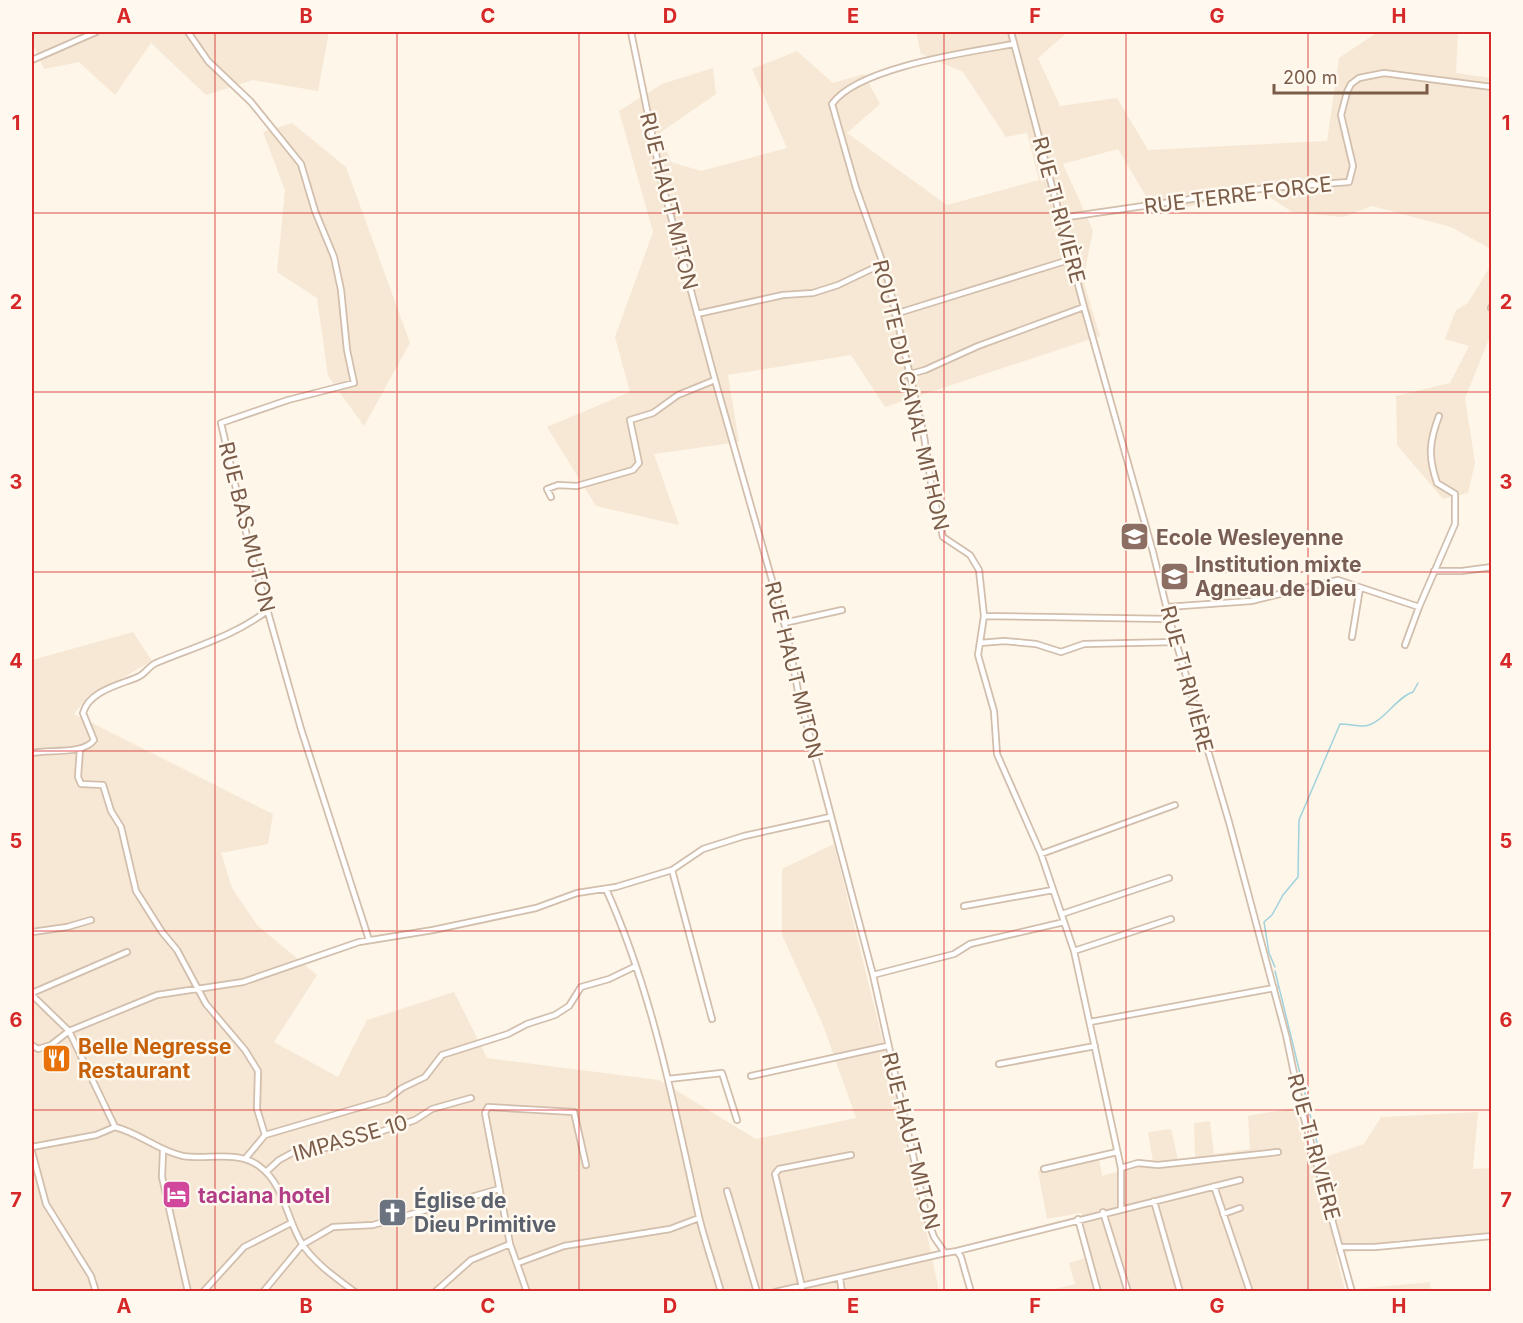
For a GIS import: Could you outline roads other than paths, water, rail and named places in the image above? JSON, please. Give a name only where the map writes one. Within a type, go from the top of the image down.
[{"type":"street","points":[[32,60],[96,32]]},
{"type":"street","name":"RUE BAS MUTON","points":[[188,32],[208,61],[250,102],[301,164],[315,211],[334,257],[346,323],[347,350],[354,382],[288,400],[221,423],[268,610],[317,782],[369,940]]},
{"type":"street","name":"RUE HAUT MITON","points":[[631,32],[662,183],[784,623],[830,817],[873,975],[927,1218],[934,1237],[945,1253],[957,1251],[961,1257],[971,1292]]},
{"type":"street","name":"RUE TI RIVIÈRE","points":[[1011,32],[1169,619],[1274,988],[1301,1107],[1352,1292]]},
{"type":"street","name":"ROUTE DU CANAL MITHON","points":[[1014,44],[923,61],[866,80],[833,102],[855,188],[882,264],[896,314],[908,375],[924,436],[931,483],[943,537],[964,550],[977,565],[984,616],[978,655],[994,711],[998,754],[1041,854],[1074,951],[1121,1168],[1121,1208]]},
{"type":"street","name":"RUE TERRE FORCE","points":[[1061,218],[1267,188],[1349,182],[1353,166],[1341,115],[1347,92],[1351,84],[1359,78],[1384,73],[1491,87]]},
{"type":"street","points":[[896,314],[1072,259]]},
{"type":"street","points":[[697,314],[783,296],[813,293],[838,285],[882,264]]},
{"type":"street","points":[[908,375],[1084,307]]},
{"type":"street","points":[[551,497],[547,489],[558,485],[577,486],[633,470],[639,463],[630,420],[653,413],[678,395],[715,380]]},
{"type":"street","points":[[1406,645],[1419,607],[1455,524],[1455,494],[1437,483],[1434,474],[1430,442],[1439,416]]},
{"type":"street","points":[[1434,571],[1462,572],[1491,567]]},
{"type":"street","points":[[1167,607],[1251,601],[1332,580],[1419,607]]},
{"type":"street","points":[[1352,637],[1360,588]]},
{"type":"street","points":[[32,753],[80,749],[91,744],[94,740],[83,713],[91,699],[119,683],[141,676],[154,664],[250,623],[268,610]]},
{"type":"street","points":[[784,623],[842,610]]},
{"type":"street","points":[[984,616],[1169,619]]},
{"type":"street","points":[[980,643],[1004,641],[1036,644],[1061,652],[1084,644],[1176,642]]},
{"type":"street","points":[[80,749],[78,777],[81,784],[103,785],[111,811],[122,827],[136,891],[162,932],[177,950],[206,1004],[245,1050],[258,1071],[257,1109],[265,1135]]},
{"type":"street","points":[[1041,854],[1175,805]]},
{"type":"street","points":[[32,1045],[38,1049],[51,1045],[69,1031],[157,995],[243,982],[369,940],[433,930],[536,908],[577,893],[606,889],[672,870],[703,849],[744,836],[830,817]]},
{"type":"street","points":[[672,870],[712,1019]]},
{"type":"street","points":[[1062,914],[1169,878]]},
{"type":"street","points":[[606,889],[636,966],[668,1079],[699,1218],[721,1292]]},
{"type":"street","points":[[964,906],[1053,890]]},
{"type":"street","points":[[1074,951],[1170,919]]},
{"type":"street","points":[[32,932],[67,927],[91,920]]},
{"type":"street","points":[[873,975],[954,954],[970,944],[1064,922]]},
{"type":"street","points":[[115,1127],[69,1031],[32,994],[127,952]]},
{"type":"street","points":[[245,1159],[265,1135],[388,1099],[402,1088],[425,1077],[442,1055],[508,1034],[527,1024],[555,1015],[569,1006],[581,987],[609,979],[636,966]]},
{"type":"street","points":[[1090,1022],[1274,988]]},
{"type":"street","points":[[751,1076],[887,1046]]},
{"type":"street","points":[[999,1064],[1095,1046]]},
{"type":"street","points":[[668,1079],[722,1073],[737,1120]]},
{"type":"street","name":"IMPASSE 10","points":[[266,1172],[279,1160],[292,1153],[338,1146],[415,1120],[432,1109],[471,1098]]},
{"type":"street","points":[[527,1292],[510,1244],[485,1113],[489,1107],[574,1112],[586,1165]]},
{"type":"street","points":[[32,1147],[96,1135],[115,1127],[127,1130],[163,1151],[202,1158],[224,1156],[245,1159],[266,1172],[284,1201],[291,1223],[302,1245],[329,1272],[355,1292]]},
{"type":"street","points":[[163,1151],[162,1177],[188,1292]]},
{"type":"street","points":[[32,1152],[46,1204],[91,1276],[96,1292]]},
{"type":"street","points":[[1044,1169],[1117,1152]]},
{"type":"street","points":[[1121,1168],[1138,1163],[1158,1165],[1278,1152]]},
{"type":"street","points":[[802,1287],[775,1174],[779,1169],[851,1155]]},
{"type":"street","points":[[957,1251],[1103,1212],[1240,1180]]},
{"type":"street","points":[[1214,1186],[1250,1292]]},
{"type":"street","points":[[263,1292],[302,1245],[333,1227],[373,1225],[499,1189]]},
{"type":"street","points":[[727,1191],[756,1292]]},
{"type":"street","points":[[1154,1201],[1180,1292]]},
{"type":"street","points":[[1223,1214],[1240,1208]]},
{"type":"street","points":[[1103,1212],[1128,1292]]},
{"type":"street","points":[[518,1263],[564,1246],[670,1229],[699,1218]]},
{"type":"street","points":[[1078,1220],[1098,1292]]},
{"type":"street","points":[[203,1292],[244,1247],[291,1223]]},
{"type":"street","points":[[1341,1247],[1375,1247],[1491,1236]]},
{"type":"street","points":[[435,1292],[471,1260],[510,1244]]},
{"type":"street","points":[[775,1292],[840,1279],[945,1253]]},
{"type":"street","points":[[840,1279],[842,1292]]},
{"type":"waterway","points":[[1275,967],[1269,953],[1264,922],[1272,915],[1283,895],[1298,877],[1299,820],[1340,724],[1364,726],[1377,721],[1401,699],[1413,692],[1418,683]]},
{"type":"waterway","points":[[1275,971],[1318,1147]]},
{"type":"place","name":"Ecole Wesleyenne","points":[[1135,537]]},
{"type":"place","name":"Institution mixte Agneau de Dieu","points":[[1174,576]]},
{"type":"place","name":"Belle Negresse Restaurant","points":[[57,1058]]},
{"type":"place","name":"taciana hotel","points":[[177,1195]]},
{"type":"place","name":"Église de Dieu Primitive","points":[[393,1212]]}]
